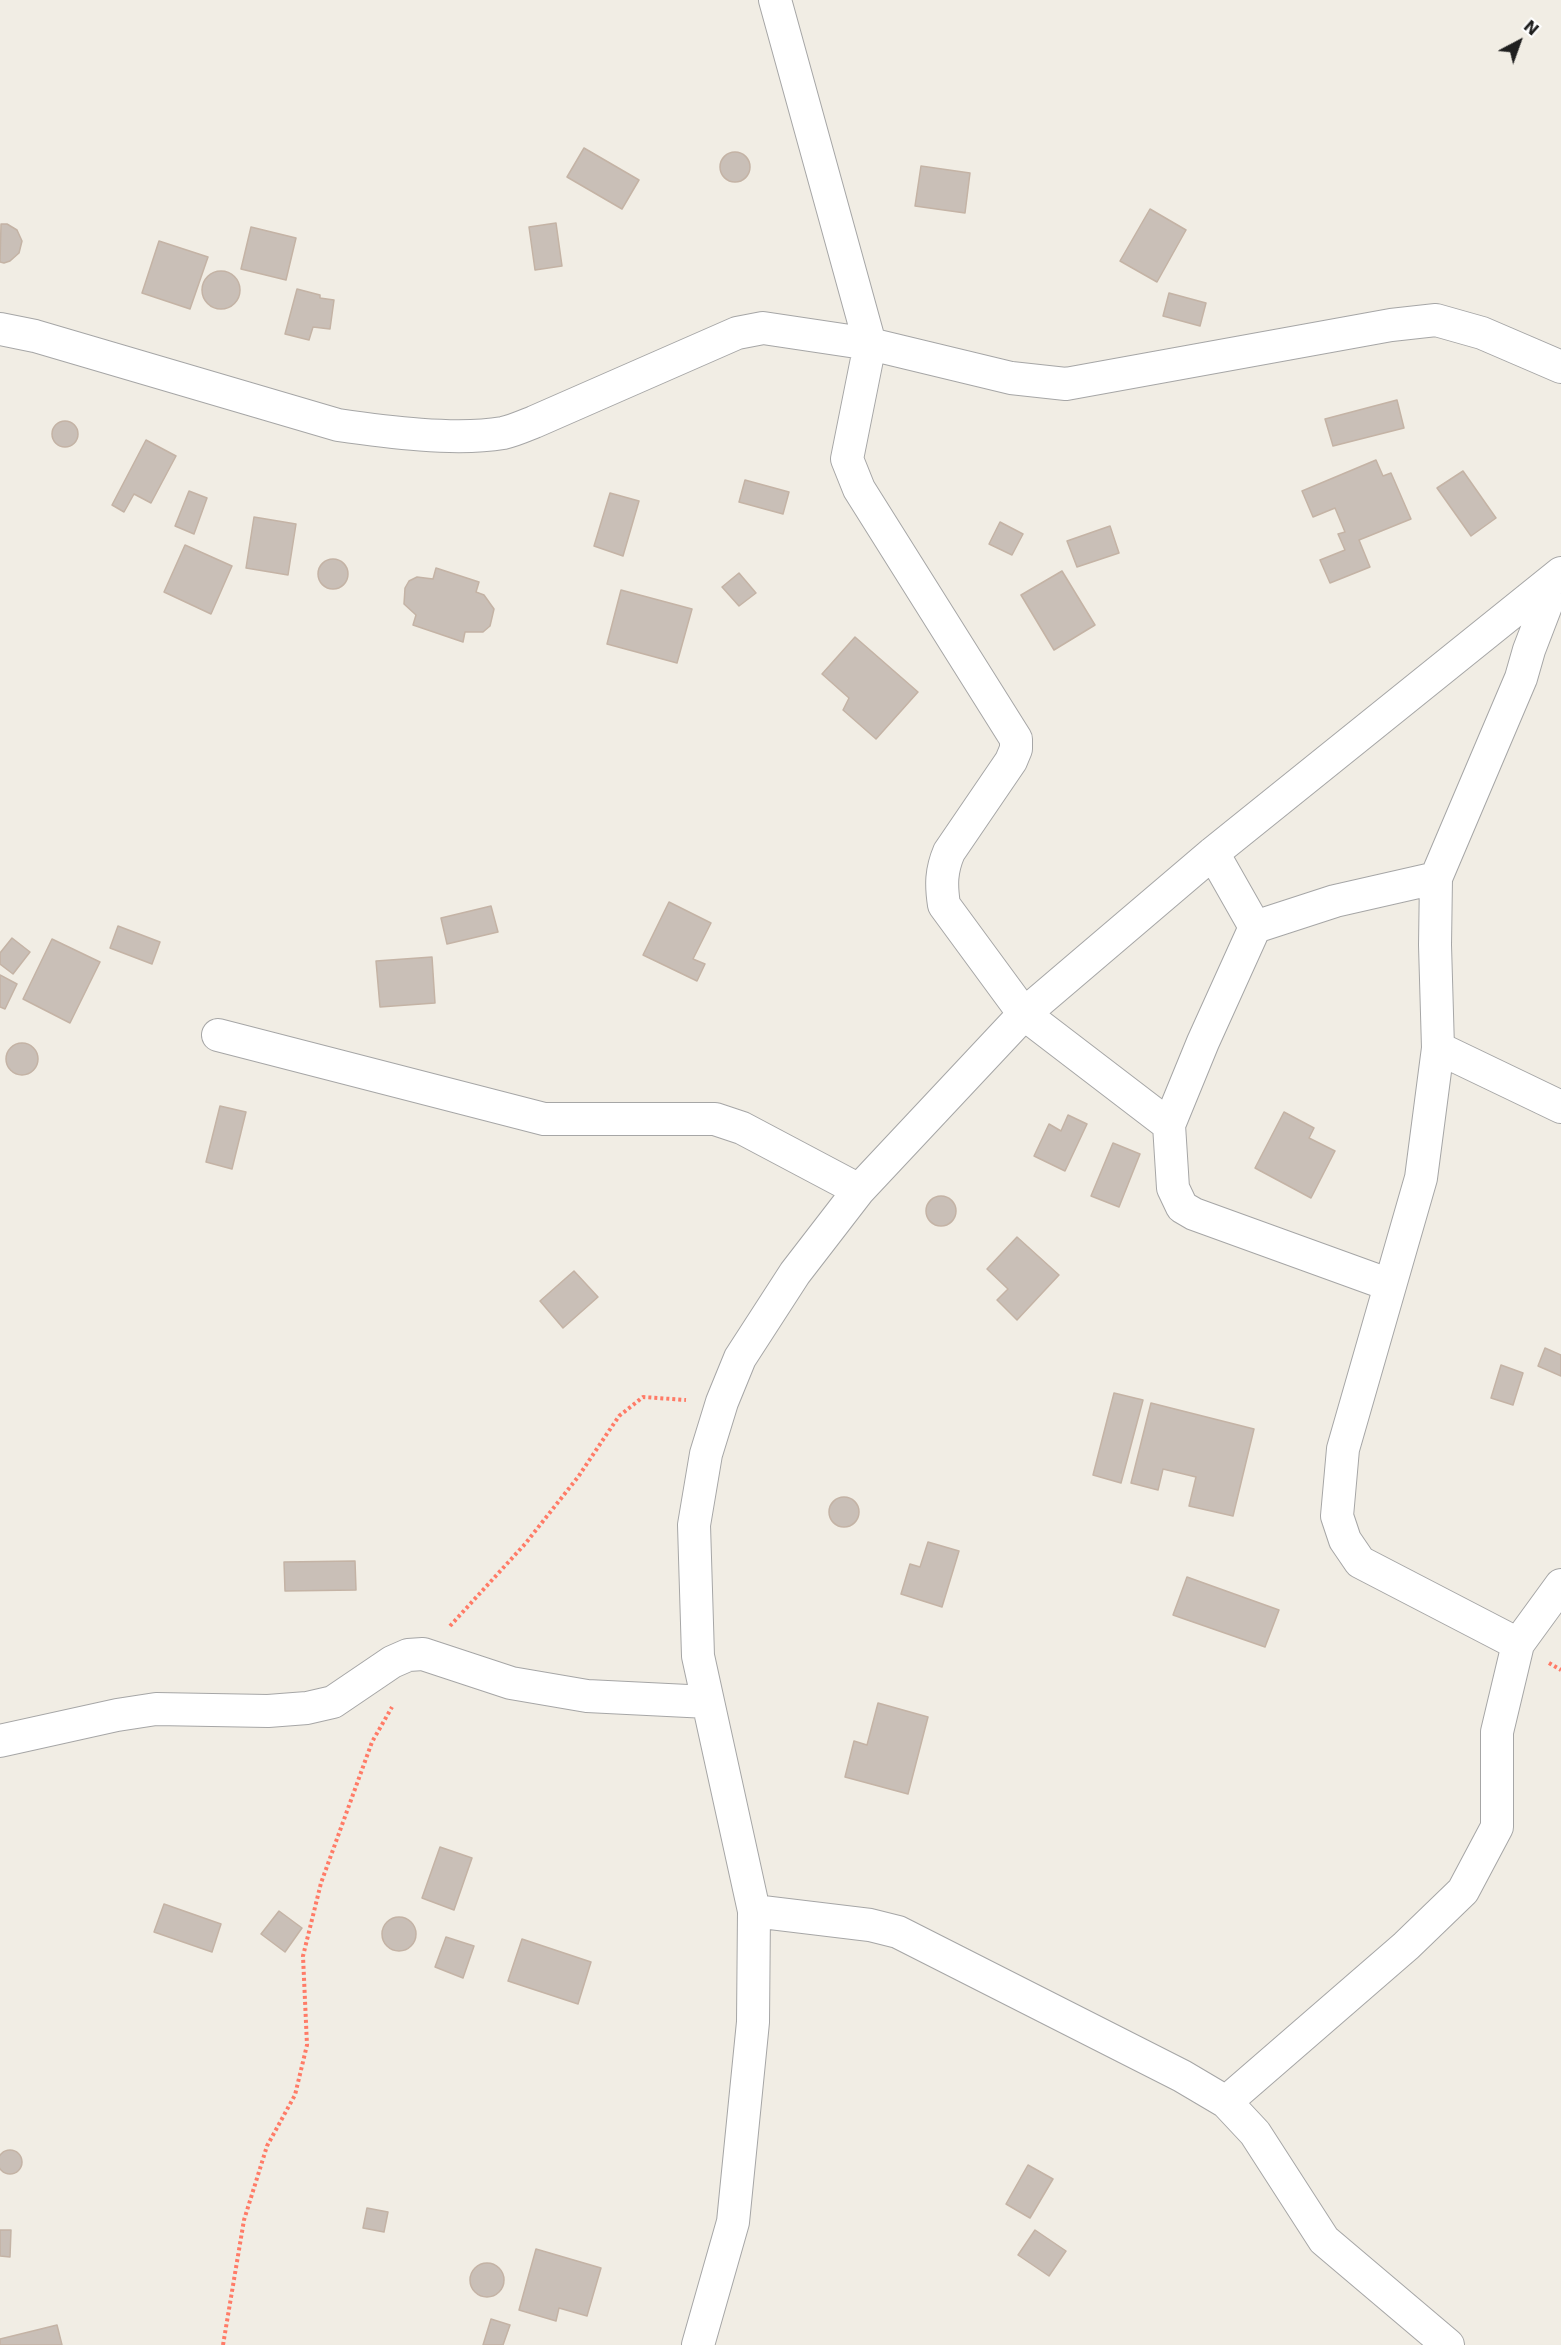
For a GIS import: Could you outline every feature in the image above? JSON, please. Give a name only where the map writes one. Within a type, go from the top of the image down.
[{"type":"street","points":[[776,0],[870,344],[847,459],[859,489],[1016,739],[1016,749],[1011,760],[949,852],[943,867],[941,884],[944,905],[1024,1014],[1169,1125]]},
{"type":"street","points":[[0,329],[35,336],[338,424],[384,432],[476,436],[505,432],[534,423],[737,333],[763,328],[870,344],[1011,378],[1066,384],[1380,327],[1436,320],[1482,333],[1561,367]]},
{"type":"street","points":[[698,2345],[733,2222],[753,2022],[754,1911],[698,1656],[694,1525],[706,1454],[722,1402],[740,1358],[795,1273],[859,1190],[1024,1014],[1213,853],[1559,575]]},
{"type":"street","points":[[1518,1644],[1360,1562],[1345,1540],[1336,1516],[1343,1449],[1421,1178],[1438,1048],[1436,878],[1521,678],[1529,650],[1559,575]]},
{"type":"street","points":[[1213,853],[1255,927]]},
{"type":"street","points":[[1390,1285],[1194,1214],[1182,1207],[1173,1188],[1169,1125],[1203,1042],[1255,927],[1335,900],[1436,878]]},
{"type":"street","points":[[218,1035],[544,1119],[715,1119],[741,1128],[859,1190]]},
{"type":"street","points":[[1438,1048],[1561,1107]]},
{"type":"street","points":[[1226,2102],[1406,1946],[1463,1891],[1497,1827],[1497,1732],[1518,1644],[1561,1585]]},
{"type":"street","points":[[0,1742],[117,1715],[156,1709],[268,1711],[307,1708],[333,1702],[392,1662],[408,1655],[423,1654],[522,1685],[587,1696],[708,1702]]},
{"type":"street","points":[[754,1911],[870,1925],[898,1932],[1182,2076],[1226,2102],[1255,2133],[1324,2240],[1448,2345]]},
{"type":"path","points":[[423,1654],[525,1544],[578,1477],[620,1416],[643,1397],[722,1402]]},
{"type":"path","points":[[1555,1667],[1561,1676]]},
{"type":"path","points":[[223,2345],[244,2220],[267,2146],[295,2095],[308,2045],[303,1956],[321,1883],[372,1742],[395,1703]]},
{"type":"building","points":[[584,148],[639,180],[622,209],[567,177]]},
{"type":"building","points":[[735,152],[741,153],[749,161],[749,173],[741,181],[735,182],[729,181],[721,173],[720,167],[721,161],[729,153]]},
{"type":"building","points":[[921,166],[970,173],[965,213],[915,206]]},
{"type":"building","points":[[1150,209],[1186,230],[1157,282],[1120,261]]},
{"type":"building","points":[[556,223],[562,266],[535,270],[529,227]]},
{"type":"building","points":[[1,224],[7,224],[17,230],[22,241],[19,253],[4,263],[0,262]]},
{"type":"building","points":[[251,227],[296,238],[286,280],[241,269]]},
{"type":"building","points":[[159,241],[208,257],[190,309],[142,293]]},
{"type":"building","points":[[221,271],[235,276],[240,290],[235,304],[221,309],[207,304],[202,290],[207,276]]},
{"type":"building","points":[[297,289],[320,295],[320,298],[334,300],[330,329],[313,327],[309,340],[285,334]]},
{"type":"building","points":[[1169,293],[1206,303],[1200,326],[1163,316]]},
{"type":"building","points":[[1397,400],[1404,428],[1333,446],[1325,419]]},
{"type":"building","points":[[65,421],[74,425],[78,434],[74,443],[65,447],[56,443],[52,434],[56,425]]},
{"type":"building","points":[[146,440],[176,456],[151,503],[134,494],[124,512],[112,505]]},
{"type":"building","points":[[1376,460],[1383,476],[1391,473],[1411,519],[1359,540],[1370,567],[1330,583],[1320,560],[1345,550],[1338,534],[1345,532],[1335,508],[1313,517],[1302,491]]},
{"type":"building","points":[[1463,471],[1496,518],[1471,536],[1437,488]]},
{"type":"building","points":[[745,480],[789,492],[783,514],[739,502]]},
{"type":"building","points":[[189,491],[207,498],[194,534],[175,526]]},
{"type":"building","points":[[610,493],[639,501],[623,556],[594,546]]},
{"type":"building","points":[[254,517],[296,524],[288,575],[246,568]]},
{"type":"building","points":[[1000,522],[1023,534],[1012,555],[989,544]]},
{"type":"building","points":[[1110,526],[1119,553],[1077,567],[1067,541]]},
{"type":"building","points":[[185,545],[232,566],[211,614],[164,592]]},
{"type":"building","points":[[333,559],[339,560],[347,568],[347,580],[339,588],[333,589],[327,588],[319,580],[318,574],[319,568],[327,560]]},
{"type":"building","points":[[436,568],[479,582],[476,592],[484,595],[494,609],[490,626],[483,632],[465,632],[463,642],[413,625],[416,615],[404,604],[405,588],[409,581],[417,577],[433,579]]},
{"type":"building","points":[[1062,571],[1095,625],[1054,650],[1021,595]]},
{"type":"building","points":[[739,573],[756,593],[739,606],[722,587]]},
{"type":"building","points":[[621,590],[692,609],[677,663],[607,644]]},
{"type":"building","points":[[855,637],[918,692],[876,739],[843,710],[849,698],[822,674]]},
{"type":"building","points":[[669,902],[711,923],[693,959],[705,964],[697,981],[643,955]]},
{"type":"building","points":[[491,906],[498,932],[447,944],[441,918]]},
{"type":"building","points":[[118,926],[160,942],[152,964],[110,948]]},
{"type":"building","points":[[12,938],[30,952],[13,974],[0,964],[0,953]]},
{"type":"building","points":[[52,939],[100,962],[70,1023],[23,999]]},
{"type":"building","points":[[432,957],[435,1003],[380,1007],[376,961]]},
{"type":"building","points":[[0,975],[17,984],[5,1009],[0,1007]]},
{"type":"building","points":[[22,1043],[33,1048],[38,1059],[33,1070],[22,1075],[11,1070],[6,1059],[11,1048]]},
{"type":"building","points":[[220,1106],[246,1112],[232,1169],[206,1162]]},
{"type":"building","points":[[1284,1112],[1314,1128],[1309,1138],[1335,1151],[1311,1198],[1255,1168]]},
{"type":"building","points":[[1068,1115],[1087,1124],[1065,1171],[1034,1156],[1049,1124],[1061,1131]]},
{"type":"building","points":[[1113,1143],[1140,1154],[1119,1207],[1091,1196]]},
{"type":"building","points":[[941,1196],[947,1197],[955,1205],[955,1217],[947,1225],[941,1226],[935,1225],[927,1217],[926,1211],[927,1205],[935,1197]]},
{"type":"building","points":[[1017,1237],[1059,1275],[1017,1320],[997,1300],[1008,1289],[987,1269]]},
{"type":"building","points":[[574,1271],[598,1297],[563,1328],[540,1301]]},
{"type":"building","points":[[1545,1348],[1561,1355],[1561,1376],[1538,1366]]},
{"type":"building","points":[[1501,1365],[1523,1373],[1513,1405],[1491,1398]]},
{"type":"building","points":[[1114,1393],[1143,1400],[1121,1483],[1093,1475]]},
{"type":"building","points":[[1151,1403],[1254,1429],[1233,1516],[1189,1506],[1196,1477],[1163,1469],[1158,1490],[1131,1483]]},
{"type":"building","points":[[844,1497],[850,1498],[858,1506],[858,1518],[850,1526],[844,1527],[838,1526],[830,1518],[829,1512],[830,1506],[838,1498]]},
{"type":"building","points":[[928,1542],[959,1551],[942,1607],[901,1594],[910,1564],[920,1567]]},
{"type":"building","points":[[355,1561],[356,1590],[285,1591],[284,1562]]},
{"type":"building","points":[[1187,1577],[1279,1610],[1265,1647],[1173,1615]]},
{"type":"building","points":[[878,1703],[928,1717],[908,1794],[845,1777],[854,1741],[867,1745]]},
{"type":"building","points":[[440,1847],[472,1858],[454,1910],[422,1898]]},
{"type":"building","points":[[164,1904],[221,1924],[212,1952],[154,1932]]},
{"type":"building","points":[[279,1911],[302,1928],[285,1952],[261,1934]]},
{"type":"building","points":[[399,1917],[411,1922],[416,1934],[411,1946],[399,1951],[387,1946],[382,1934],[387,1922]]},
{"type":"building","points":[[446,1937],[474,1946],[463,1978],[435,1967]]},
{"type":"building","points":[[522,1939],[591,1962],[578,2004],[508,1981]]},
{"type":"building","points":[[10,2150],[19,2153],[22,2162],[19,2171],[10,2174],[1,2171],[-2,2162],[1,2153]]},
{"type":"building","points":[[1028,2165],[1053,2179],[1030,2218],[1006,2204]]},
{"type":"building","points":[[367,2208],[388,2212],[384,2232],[363,2228]]},
{"type":"building","points":[[0,2230],[11,2230],[10,2257],[0,2256]]},
{"type":"building","points":[[1035,2230],[1066,2251],[1049,2276],[1018,2255]]},
{"type":"building","points":[[536,2249],[601,2268],[587,2316],[559,2308],[556,2321],[519,2310]]},
{"type":"building","points":[[487,2263],[499,2268],[504,2280],[499,2292],[487,2297],[475,2292],[470,2280],[475,2268]]},
{"type":"building","points":[[491,2319],[510,2325],[503,2345],[483,2345]]},
{"type":"building","points":[[57,2325],[62,2345],[0,2345],[0,2339]]}]
